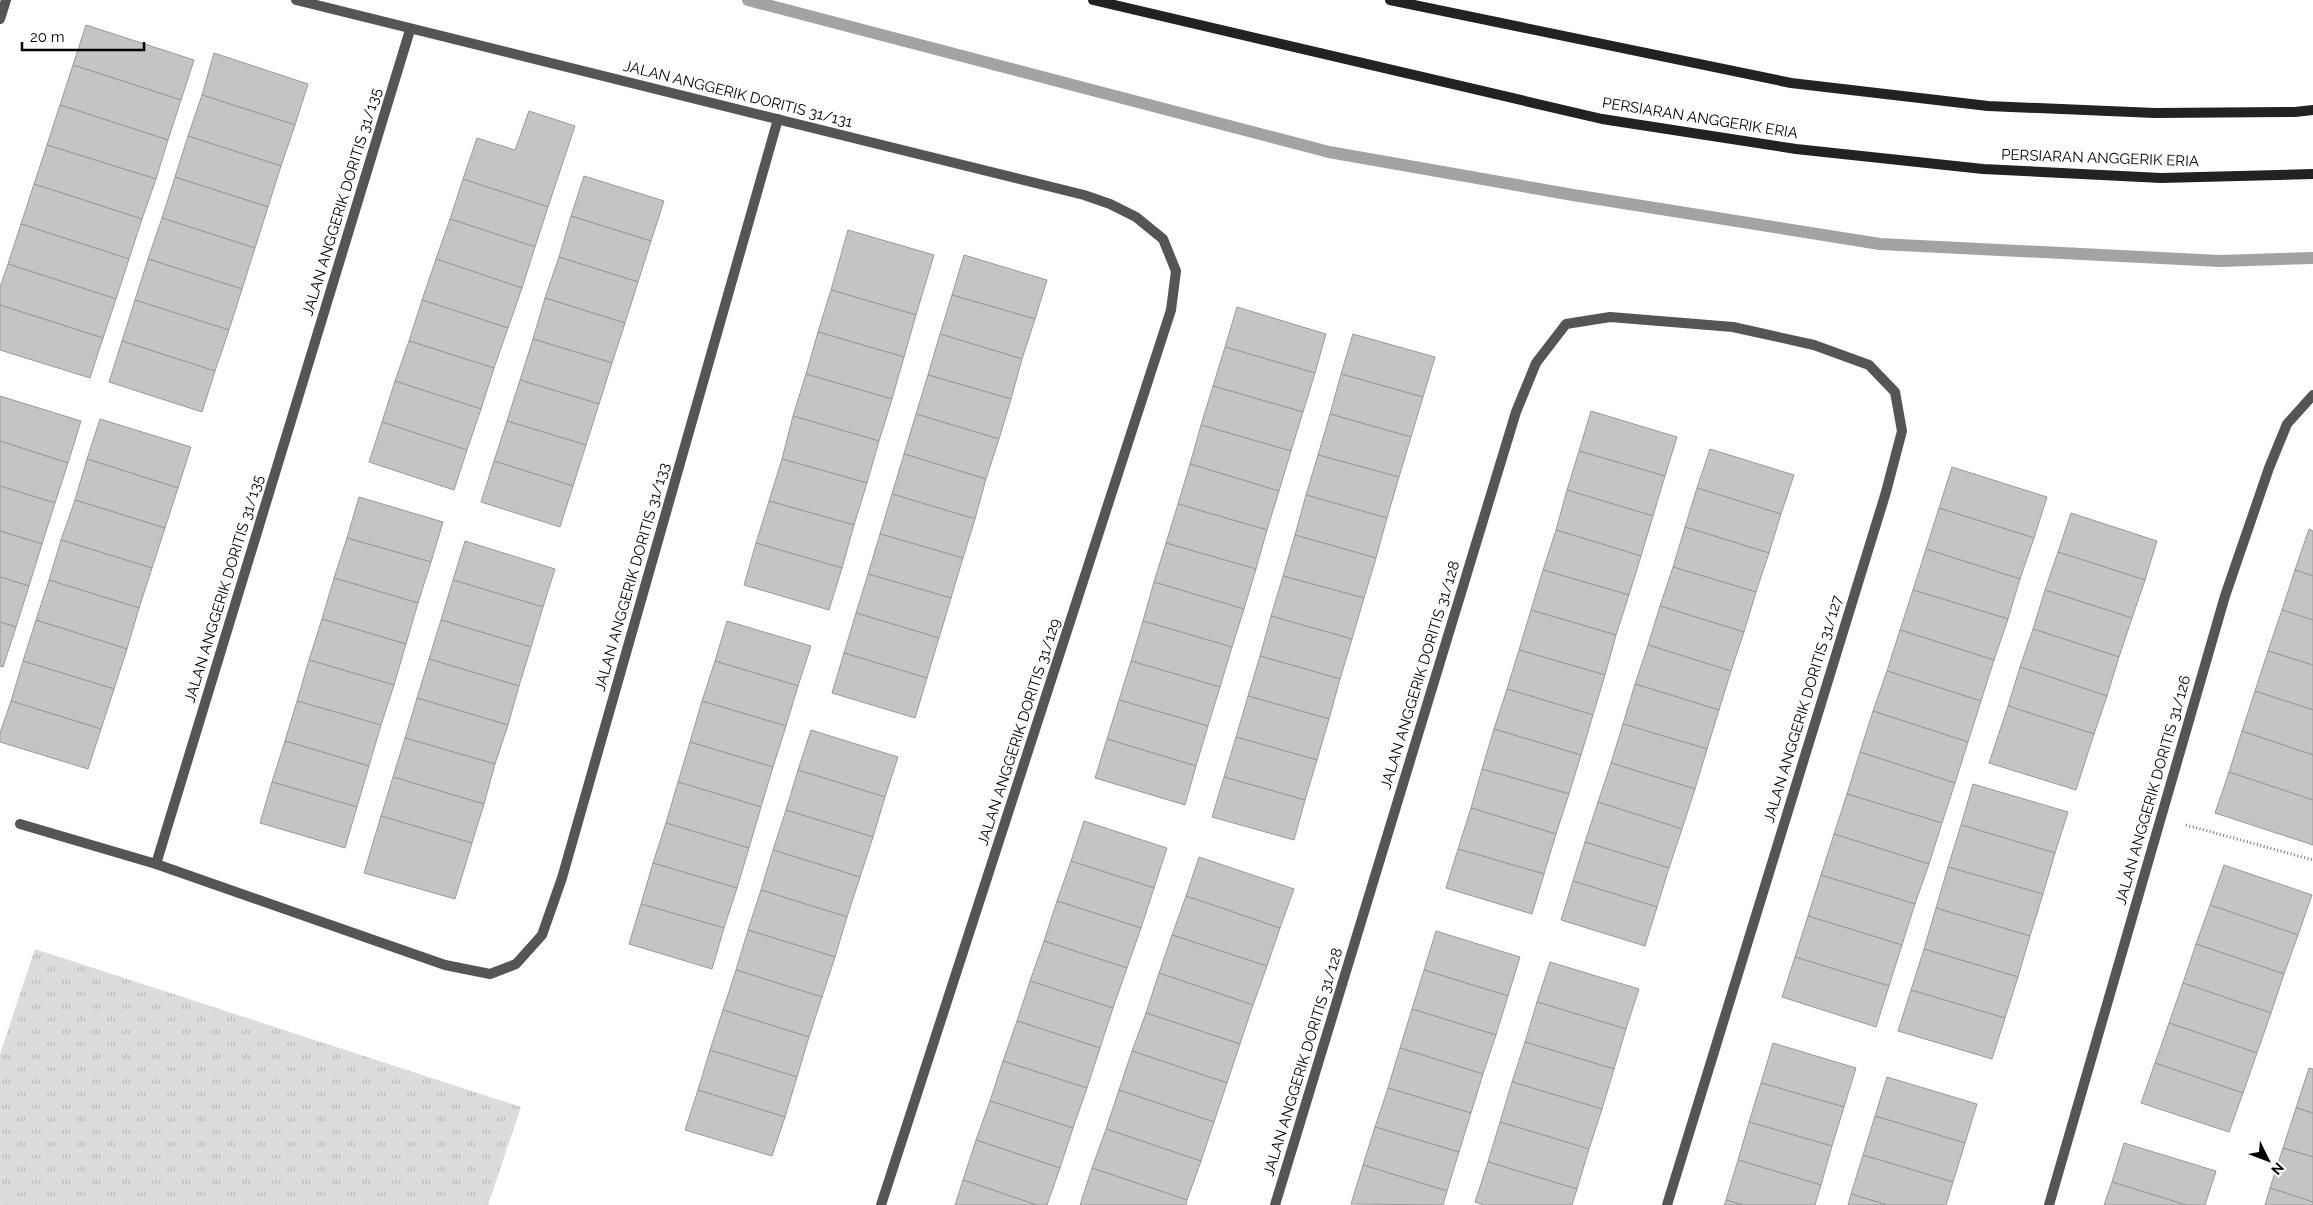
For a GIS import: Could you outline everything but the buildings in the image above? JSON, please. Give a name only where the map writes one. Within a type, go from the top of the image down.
[{"type":"main road","name":"PERSIARAN ANGGERIK ERIA","points":[[1094,0],[1602,119],[1796,150],[1983,169],[2161,178],[2313,174]]},
{"type":"main road","points":[[1390,0],[1781,81],[1811,85],[1998,106],[2155,113],[2295,112],[2313,110]]},
{"type":"street","points":[[0,19],[6,0]]},
{"type":"street","name":"JALAN ANGGERIK DORITIS 31/131","points":[[296,0],[410,30],[1055,187],[1110,204],[1136,217],[1164,238]]},
{"type":"street","name":"JALAN ANGGERIK DORITIS 31/135","points":[[156,864],[410,30]]},
{"type":"street","name":"JALAN ANGGERIK DORITIS 31/133","points":[[156,864],[446,965],[490,974],[516,964],[542,935],[562,878],[778,119]]},
{"type":"street","name":"JALAN ANGGERIK DORITIS 31/129","points":[[881,1205],[1171,310],[1176,271],[1164,238]]},
{"type":"street","name":"JALAN ANGGERIK DORITIS 31/128","points":[[1275,1205],[1516,412],[1536,363],[1566,324],[1610,317],[1733,327]]},
{"type":"street","name":"JALAN ANGGERIK DORITIS 31/127","points":[[1667,1205],[1886,492],[1902,431],[1895,392],[1869,365],[1814,345],[1733,327]]},
{"type":"street","name":"JALAN ANGGERIK DORITIS 31/126","points":[[2049,1205],[2225,596],[2269,468],[2287,424],[2313,395]]},
{"type":"street","points":[[20,824],[156,864]]},
{"type":"path","points":[[2161,818],[2313,860]]},
{"type":"green space","points":[[35,949],[521,1107],[488,1205],[0,1205],[0,1054]]},
{"type":"waterway","points":[[748,0],[1329,152],[1573,195],[1880,244],[2220,261],[2313,258]]}]
